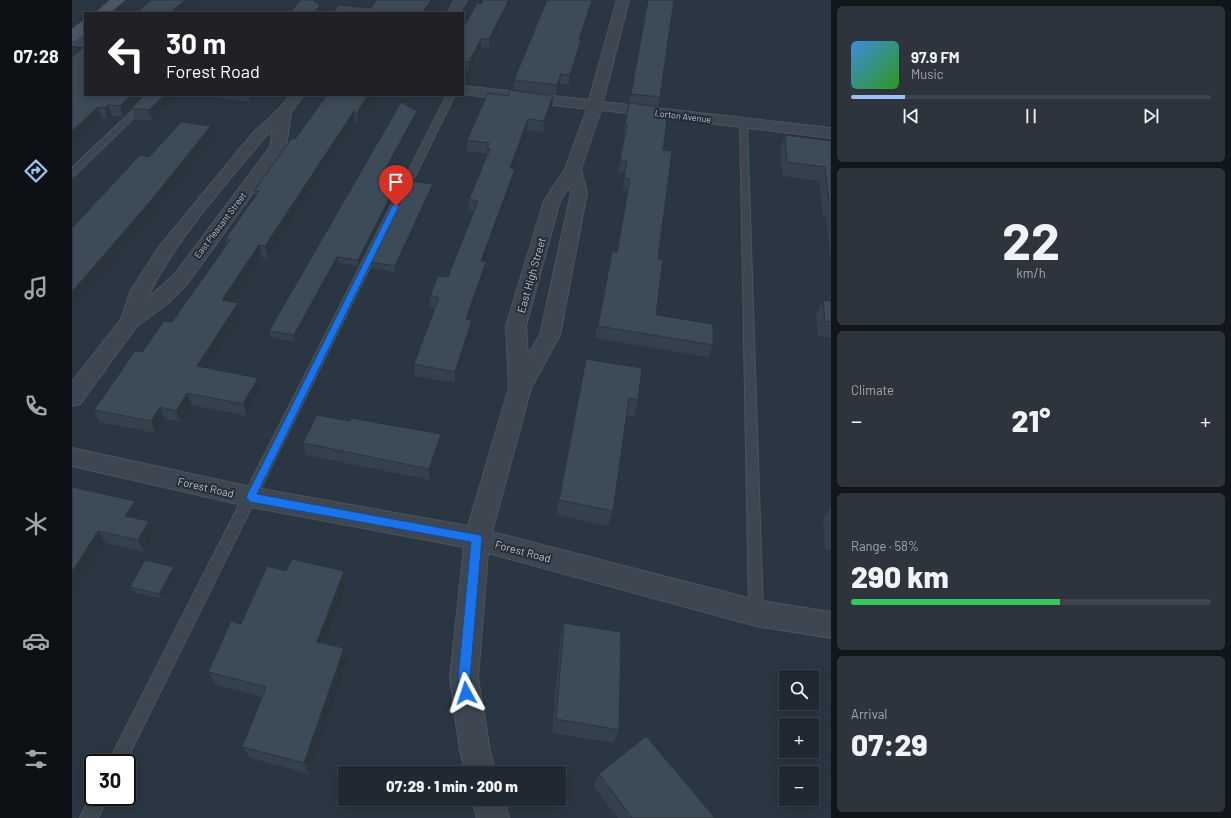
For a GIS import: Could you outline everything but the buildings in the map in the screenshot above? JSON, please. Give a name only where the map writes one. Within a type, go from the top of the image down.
[{"type":"main road","points":[[103,12],[118,0]]},
{"type":"main road","points":[[72,37],[84,27]]},
{"type":"street","points":[[454,12],[461,0]]},
{"type":"street","name":"East High Street","points":[[520,388],[516,326],[552,201],[573,169],[594,106],[623,0]]},
{"type":"street","points":[[72,40],[84,42]]},
{"type":"street","name":"Lorton Avenue","points":[[464,90],[831,133]]},
{"type":"street","name":"East Pleasant Street","points":[[130,321],[141,290],[165,251],[190,218],[258,136],[284,112],[296,96]]},
{"type":"street","name":"East Pleasant Street","points":[[72,398],[130,321],[161,298],[181,279],[278,147],[284,112]]},
{"type":"street","name":"East High Street","points":[[479,766],[475,751],[464,678],[477,538],[520,388],[550,335],[579,192],[573,169]]},
{"type":"street","name":"Forest Road","points":[[72,457],[250,497],[477,538],[756,613],[831,625]]},
{"type":"street","points":[[490,806],[493,818]]},
{"type":"lane","points":[[72,173],[152,96]]},
{"type":"lane","points":[[121,754],[450,96]]},
{"type":"lane","points":[[743,123],[756,613]]},
{"type":"lane","points":[[89,818],[95,806]]},
{"type":"route","points":[[396,206],[250,497],[477,538],[469,611],[464,678],[466,693]]}]
